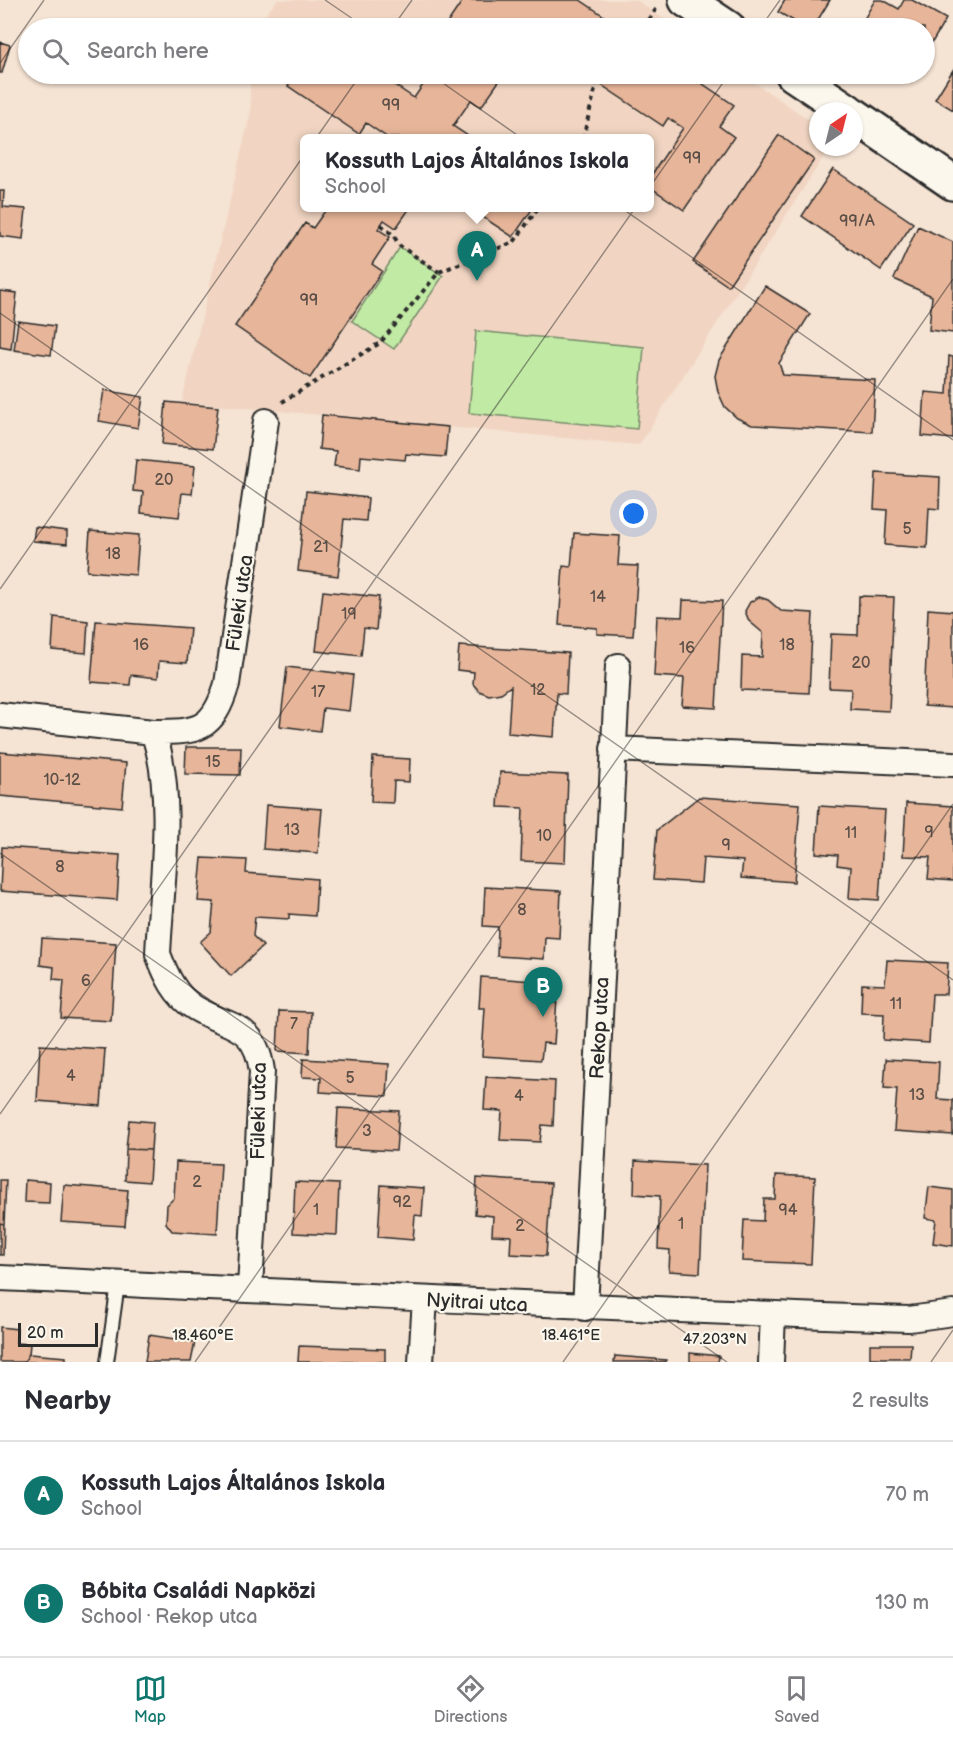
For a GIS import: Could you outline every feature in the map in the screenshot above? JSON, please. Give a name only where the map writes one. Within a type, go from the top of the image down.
[{"type":"street","points":[[672,3],[706,18]]},
{"type":"street","points":[[808,84],[835,102]]},
{"type":"street","points":[[863,121],[953,183]]},
{"type":"street","name":"Füleki utca","points":[[0,715],[153,732],[188,732],[206,724],[220,707],[227,684],[266,421]]},
{"type":"street","name":"Rekop utca","points":[[585,1308],[618,666]]},
{"type":"street","name":"Füleki utca","points":[[153,732],[162,756],[166,785],[158,954],[166,975],[180,995],[194,1008],[234,1026],[249,1037],[259,1050],[262,1071],[250,1288]]},
{"type":"street","points":[[613,748],[953,764]]},
{"type":"street","name":"Nyitrai utca","points":[[0,1278],[250,1288],[585,1308],[909,1319],[953,1313]]},
{"type":"street","points":[[421,1362],[425,1299]]},
{"type":"street","points":[[771,1362],[773,1314]]},
{"type":"lane","points":[[107,1362],[118,1284]]},
{"type":"path","points":[[655,18],[672,3]]},
{"type":"path","points":[[584,134],[596,84]]},
{"type":"path","points":[[266,421],[268,410],[380,343],[439,272],[514,242],[535,212]]},
{"type":"path","points":[[381,225],[393,235],[400,246],[439,272]]},
{"type":"shaded area","points":[[277,0],[636,0],[662,18],[264,18]]},
{"type":"shaded area","points":[[250,84],[757,84],[809,120],[809,156],[824,156],[639,445],[182,402],[251,111]]},
{"type":"green space","points":[[400,247],[443,276],[394,349],[352,321]]},
{"type":"green space","points":[[476,331],[644,347],[637,429],[469,413]]},
{"type":"building","points":[[463,0],[580,0],[607,18],[451,18]]},
{"type":"building","points":[[785,0],[830,0],[819,18],[788,18],[778,12]]},
{"type":"building","points":[[875,0],[883,0],[899,9],[904,0],[912,0],[946,19],[935,38],[935,18],[865,18]]},
{"type":"building","points":[[0,42],[10,45],[2,73],[0,73]]},
{"type":"building","points":[[953,70],[953,110],[935,99]]},
{"type":"building","points":[[290,84],[393,84],[414,98],[424,84],[497,84],[481,107],[471,100],[453,126],[465,134],[382,134],[366,123],[359,134],[288,86]]},
{"type":"building","points":[[600,84],[703,84],[734,105],[719,126],[734,137],[684,210],[654,190],[654,171],[683,128],[668,118],[663,126]]},
{"type":"building","points":[[779,135],[814,160],[728,286],[693,262]]},
{"type":"building","points":[[833,169],[913,223],[881,270],[802,216]]},
{"type":"building","points":[[0,191],[4,191],[3,207],[26,209],[23,239],[0,236]]},
{"type":"building","points":[[324,212],[407,212],[396,228],[384,220],[378,229],[390,237],[372,264],[382,271],[310,378],[235,326],[305,223],[313,228]]},
{"type":"building","points":[[475,212],[530,212],[513,237]]},
{"type":"building","points":[[918,226],[953,242],[953,333],[929,330],[932,296],[894,279]]},
{"type":"building","points":[[765,286],[810,314],[779,363],[783,375],[875,380],[872,432],[752,425],[737,418],[725,407],[718,392],[715,376],[719,360]]},
{"type":"building","points":[[0,291],[17,293],[11,349],[0,347]]},
{"type":"building","points":[[18,321],[55,326],[51,355],[14,350]]},
{"type":"building","points":[[949,356],[953,357],[953,439],[922,436],[925,392],[947,394]]},
{"type":"building","points":[[104,390],[143,397],[138,428],[99,421]]},
{"type":"building","points":[[166,402],[218,407],[213,449],[162,444]]},
{"type":"building","points":[[322,415],[448,427],[445,457],[406,454],[405,460],[361,456],[360,469],[334,466],[336,451],[319,449]]},
{"type":"building","points":[[136,460],[195,466],[192,494],[182,493],[179,517],[141,513],[143,492],[133,491]]},
{"type":"building","points":[[876,473],[940,477],[939,509],[929,508],[927,548],[885,545],[887,510],[874,509]]},
{"type":"building","points":[[306,491],[368,498],[366,521],[344,519],[338,576],[298,571]]},
{"type":"building","points":[[35,527],[67,531],[67,544],[33,541]]},
{"type":"building","points":[[90,531],[139,535],[136,575],[87,571]]},
{"type":"building","points":[[574,533],[620,536],[618,565],[638,566],[633,636],[597,634],[597,628],[559,625],[563,566],[571,567]]},
{"type":"building","points":[[323,591],[379,597],[376,630],[364,628],[361,656],[316,651]]},
{"type":"building","points":[[859,596],[894,597],[889,711],[850,709],[851,689],[829,688],[831,634],[858,635]]},
{"type":"building","points":[[759,597],[768,600],[781,611],[813,613],[809,693],[741,690],[742,656],[762,657],[763,633],[749,621],[745,611],[750,602]]},
{"type":"building","points":[[683,600],[722,601],[716,708],[682,706],[684,678],[654,676],[657,616],[682,617]]},
{"type":"building","points":[[928,609],[953,611],[953,708],[924,706]]},
{"type":"building","points":[[54,617],[88,621],[86,653],[52,650]]},
{"type":"building","points":[[96,621],[190,628],[187,663],[159,661],[158,678],[131,675],[130,685],[91,682]]},
{"type":"building","points":[[459,646],[568,653],[566,694],[557,693],[554,737],[508,733],[511,686],[501,693],[489,695],[479,691],[473,684],[474,672],[457,670]]},
{"type":"building","points":[[287,667],[353,675],[349,711],[323,708],[320,731],[280,726]]},
{"type":"building","points":[[186,747],[241,747],[240,775],[185,774]]},
{"type":"building","points":[[0,752],[126,763],[122,807],[0,796]]},
{"type":"building","points":[[373,757],[410,759],[409,782],[394,781],[393,803],[371,802]]},
{"type":"building","points":[[500,772],[568,775],[565,863],[521,861],[523,808],[498,807]]},
{"type":"building","points":[[699,797],[800,804],[794,882],[741,878],[743,861],[703,858],[701,883],[653,880],[657,830]]},
{"type":"building","points":[[906,803],[953,806],[953,881],[928,879],[930,857],[903,856]]},
{"type":"building","points":[[266,805],[322,809],[318,853],[263,849]]},
{"type":"building","points":[[819,806],[885,810],[879,900],[849,898],[851,867],[837,865],[838,855],[816,853]]},
{"type":"building","points":[[2,847],[120,855],[117,900],[0,891]]},
{"type":"building","points":[[202,858],[247,860],[246,873],[317,879],[315,916],[289,914],[289,919],[255,917],[253,936],[263,946],[231,976],[200,942],[211,932],[214,902],[198,901]]},
{"type":"building","points":[[485,887],[561,891],[559,938],[545,937],[544,959],[497,956],[498,927],[483,926]]},
{"type":"building","points":[[42,938],[116,943],[111,1021],[61,1018],[64,980],[53,979],[54,967],[40,965]]},
{"type":"building","points":[[887,960],[948,963],[946,994],[932,994],[929,1043],[883,1040],[884,1014],[861,1013],[862,984],[885,985]]},
{"type":"building","points":[[481,977],[558,983],[554,1044],[543,1043],[541,1060],[482,1056],[485,1008],[479,1008]]},
{"type":"building","points":[[279,1011],[311,1012],[309,1053],[277,1051]]},
{"type":"building","points":[[40,1045],[105,1049],[101,1106],[37,1101]]},
{"type":"building","points":[[303,1059],[389,1064],[387,1096],[320,1092],[321,1078],[302,1077]]},
{"type":"building","points":[[886,1059],[939,1062],[937,1099],[953,1100],[953,1135],[894,1131],[897,1089],[884,1088]]},
{"type":"building","points":[[486,1077],[555,1081],[553,1126],[542,1125],[540,1142],[500,1140],[502,1111],[484,1110]]},
{"type":"building","points":[[338,1108],[399,1111],[396,1151],[336,1148]]},
{"type":"building","points":[[129,1120],[153,1122],[151,1150],[126,1149]]},
{"type":"building","points":[[126,1149],[151,1150],[149,1182],[125,1180]]},
{"type":"building","points":[[635,1161],[705,1165],[700,1273],[669,1271],[670,1250],[658,1249],[660,1196],[634,1194]]},
{"type":"building","points":[[176,1162],[221,1164],[217,1234],[172,1231],[166,1223],[167,1205],[174,1198]]},
{"type":"building","points":[[776,1175],[815,1177],[811,1264],[742,1261],[744,1220],[763,1221],[764,1199],[775,1199]]},
{"type":"building","points":[[477,1178],[551,1183],[546,1256],[510,1254],[511,1236],[492,1235],[493,1216],[475,1214]]},
{"type":"building","points":[[0,1180],[6,1180],[4,1224],[0,1223]]},
{"type":"building","points":[[25,1180],[50,1182],[49,1203],[24,1202]]},
{"type":"building","points":[[295,1182],[339,1184],[337,1235],[293,1233]]},
{"type":"building","points":[[64,1185],[128,1190],[125,1226],[61,1222]]},
{"type":"building","points":[[381,1185],[424,1188],[422,1216],[415,1215],[413,1240],[378,1237]]},
{"type":"building","points":[[929,1187],[953,1190],[953,1246],[933,1243],[936,1220],[925,1218]]},
{"type":"building","points":[[0,1223],[4,1224],[3,1255],[0,1255]]},
{"type":"building","points":[[0,1327],[17,1329],[16,1343],[30,1344],[29,1354],[24,1362],[0,1362]]},
{"type":"building","points":[[149,1335],[195,1342],[191,1362],[145,1362]]},
{"type":"building","points":[[870,1344],[911,1344],[910,1358],[870,1358]]},
{"type":"building","points":[[299,1346],[385,1349],[385,1362],[298,1362]]},
{"type":"building","points":[[690,1353],[719,1356],[718,1362],[690,1362]]},
{"type":"building","points":[[29,1354],[66,1357],[66,1362],[24,1362]]},
{"type":"building","points":[[615,1356],[666,1360],[666,1362],[614,1362]]},
{"type":"place","name":"Kossuth Lajos Általános Iskola","points":[[477,281]]},
{"type":"place","name":"Bóbita Családi Napközi","points":[[543,1017]]}]
